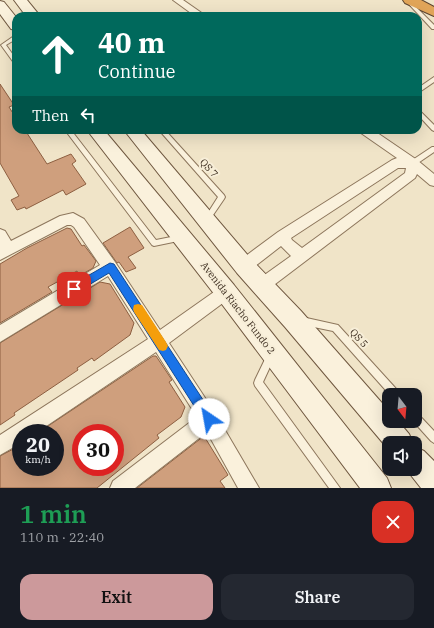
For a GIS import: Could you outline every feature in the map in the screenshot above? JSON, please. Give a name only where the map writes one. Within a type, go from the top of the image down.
[{"type":"highway","points":[[410,0],[434,12]]},
{"type":"main road","points":[[23,1],[30,12]]},
{"type":"main road","points":[[2,10],[12,21]]},
{"type":"main road","name":"Avenida Riacho Fundo 2","points":[[99,134],[226,292],[377,488]]},
{"type":"main road","points":[[135,134],[205,221],[261,286],[293,319],[394,436]]},
{"type":"main road","points":[[422,468],[434,482]]},
{"type":"street","points":[[177,0],[195,12]]},
{"type":"street","points":[[371,134],[413,163],[434,180]]},
{"type":"street","points":[[244,266],[283,236],[396,163],[413,163]]},
{"type":"street","points":[[261,286],[411,175],[413,163]]},
{"type":"street","points":[[363,184],[376,194],[379,200]]},
{"type":"street","points":[[0,235],[4,252],[65,220],[73,219],[79,223],[159,340],[209,419],[249,488]]},
{"type":"street","points":[[283,236],[287,244],[302,256]]},
{"type":"street","points":[[0,334],[110,267]]},
{"type":"street","points":[[0,446],[159,340],[226,292]]},
{"type":"street","points":[[120,488],[209,419]]},
{"type":"lane","points":[[407,0],[419,12]]},
{"type":"lane","points":[[422,16],[434,28]]},
{"type":"lane","points":[[12,40],[3,45],[12,57]]},
{"type":"lane","points":[[422,88],[434,80]]},
{"type":"lane","points":[[422,116],[434,129]]},
{"type":"lane","points":[[71,134],[154,243],[182,237]]},
{"type":"lane","name":"QS 7","points":[[166,134],[222,197],[205,221]]},
{"type":"lane","points":[[413,163],[434,149]]},
{"type":"lane","name":"QS 5","points":[[293,319],[335,328],[390,388]]},
{"type":"lane","points":[[272,353],[258,383],[335,488]]},
{"type":"lane","points":[[422,424],[434,438]]},
{"type":"building","points":[[0,84],[12,102],[12,106],[9,107],[12,112],[12,134],[28,134],[47,164],[71,154],[76,161],[72,164],[86,184],[66,195],[63,190],[26,209],[25,207],[17,210],[11,200],[19,196],[0,163]]},
{"type":"building","points":[[130,227],[144,248],[128,257],[136,268],[126,272],[119,262],[117,263],[103,243]]},
{"type":"building","points":[[67,228],[71,229],[82,246],[84,245],[96,261],[93,268],[79,276],[77,271],[48,287],[52,292],[0,323],[0,264],[27,248]]},
{"type":"building","points":[[100,282],[110,284],[134,323],[130,335],[94,361],[92,358],[77,368],[78,370],[14,413],[15,415],[0,425],[0,343]]},
{"type":"building","points":[[153,356],[156,356],[172,380],[169,382],[185,407],[181,417],[157,435],[159,438],[124,466],[124,424],[72,424],[72,476],[112,476],[97,488],[0,488],[0,456],[12,450],[12,476],[64,476],[64,424],[51,424]]},
{"type":"building","points":[[204,436],[228,475],[220,481],[225,488],[137,488]]},
{"type":"slow traffic","points":[[138,309],[163,346]]},
{"type":"route","points":[[74,289],[110,267],[159,340],[209,419]]}]
